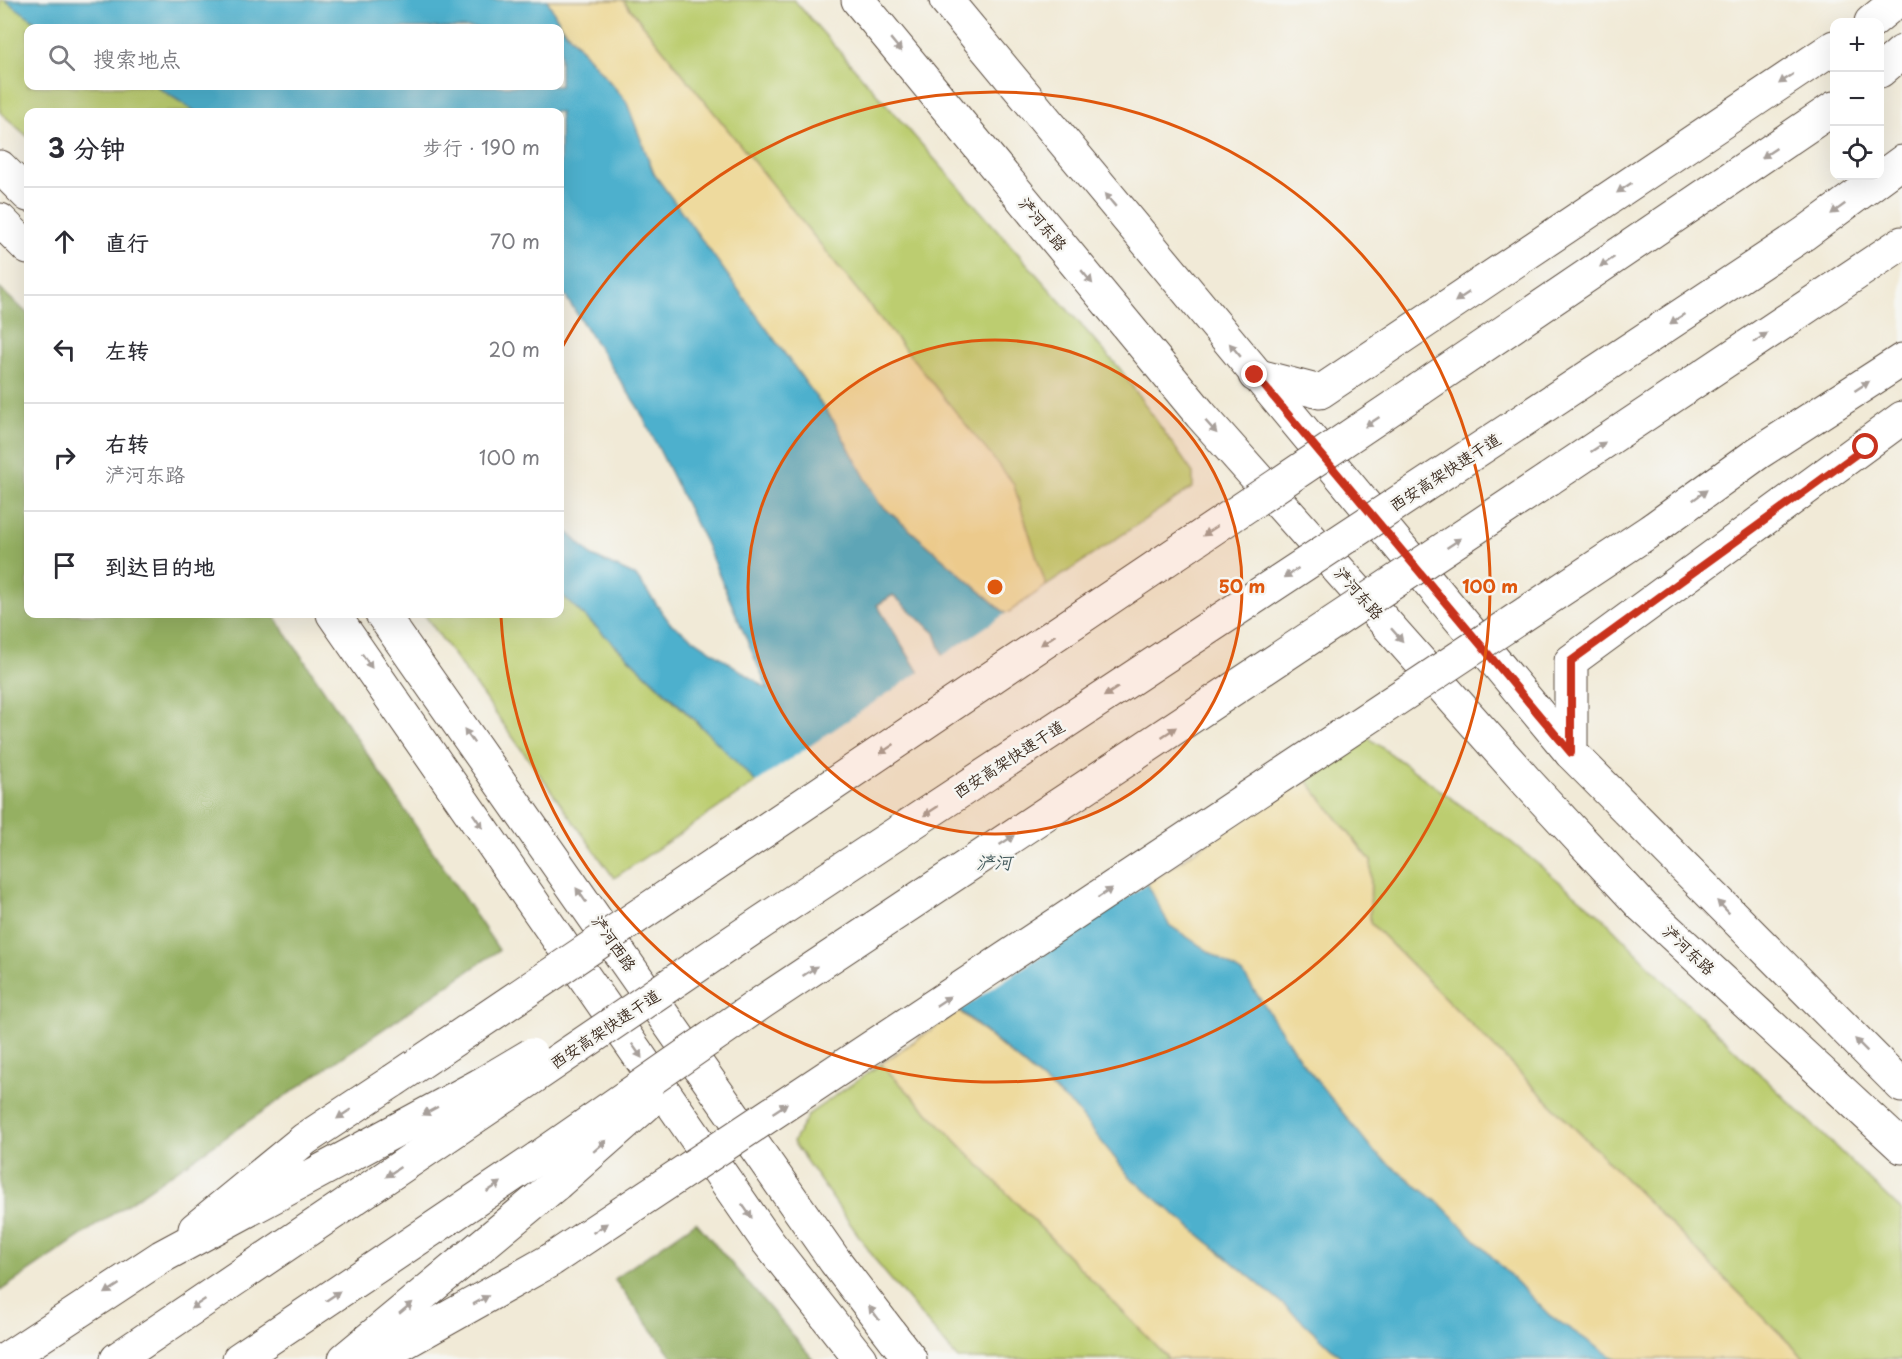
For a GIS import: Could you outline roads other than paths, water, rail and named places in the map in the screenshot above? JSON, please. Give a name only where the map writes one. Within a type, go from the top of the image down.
[{"type":"main road","name":"浐河东路","points":[[858,0],[1201,415],[1528,783],[1643,907],[1902,1147]]},
{"type":"main road","points":[[946,0],[1571,753],[1902,1086]]},
{"type":"main road","points":[[1876,18],[1898,0]]},
{"type":"main road","points":[[1255,375],[1320,392],[1830,50]]},
{"type":"main road","points":[[1884,67],[1902,52]]},
{"type":"main road","points":[[6,1359],[161,1257],[305,1139],[1830,111]]},
{"type":"main road","name":"西安高架快速干道","points":[[117,1359],[246,1271],[488,1094],[762,922],[1785,247],[1902,162]]},
{"type":"main road","points":[[0,167],[24,191]]},
{"type":"main road","points":[[0,220],[24,244]]},
{"type":"main road","points":[[239,1359],[538,1158],[761,1003],[1902,243]]},
{"type":"main road","points":[[375,1359],[551,1260],[1653,530],[1758,453],[1902,360]]},
{"type":"main road","points":[[1571,753],[1571,661],[1902,418]]},
{"type":"main road","points":[[336,618],[768,1242],[860,1359]]},
{"type":"main road","name":"浐河西路","points":[[385,618],[835,1261],[910,1359]]},
{"type":"main road","points":[[345,1359],[556,1184],[761,1003]]},
{"type":"main road","points":[[161,1257],[488,1094]]},
{"type":"water","name":"浐河","points":[[5,0],[547,0],[560,24],[39,24]]},
{"type":"water","name":"浐河","points":[[564,29],[626,101],[654,174],[835,423],[879,503],[1006,614],[1169,925],[1244,975],[1301,1061],[1375,1153],[1440,1204],[1549,1315],[1615,1359],[1343,1359],[1297,1316],[1130,1177],[1074,1107],[911,969],[803,830],[695,720],[564,597],[564,529],[592,556],[636,576],[670,623],[768,689],[705,542],[639,409],[564,294],[564,108],[190,108],[162,90],[564,90]],"holes":[[[893,595],[935,633],[968,728],[957,734],[877,605]]]}]
